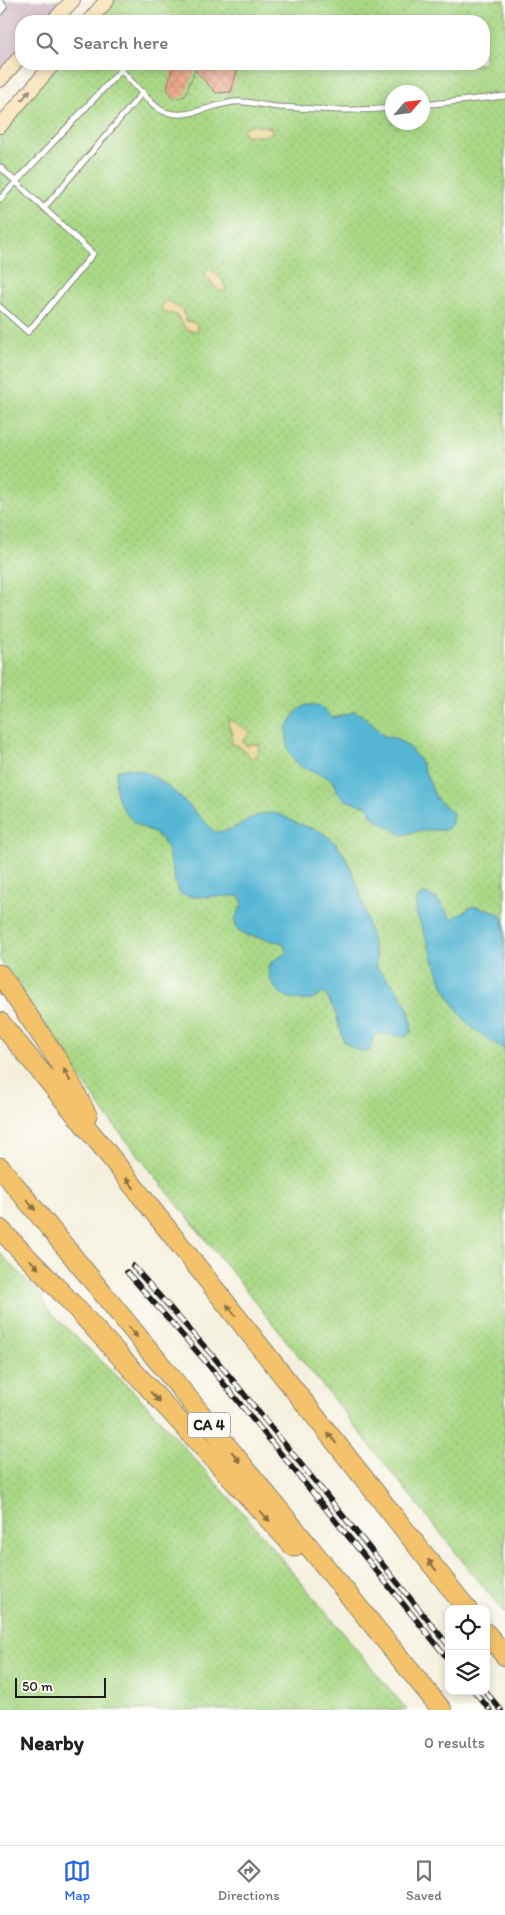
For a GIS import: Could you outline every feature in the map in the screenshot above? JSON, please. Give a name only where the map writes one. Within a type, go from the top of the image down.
[{"type":"highway","points":[[0,974],[60,1063],[104,1150]]},
{"type":"highway","points":[[0,1022],[104,1150],[464,1605]]},
{"type":"highway","name":"CA 4","points":[[0,1167],[442,1710]]},
{"type":"highway","points":[[0,1229],[65,1296],[169,1413],[420,1682]]},
{"type":"highway","points":[[490,1638],[505,1656]]},
{"type":"street","points":[[59,15],[73,0]]},
{"type":"street","points":[[94,15],[107,0]]},
{"type":"street","points":[[0,80],[15,63]]},
{"type":"street","points":[[0,126],[48,70]]},
{"type":"lane","points":[[0,0],[4,7],[0,12]]},
{"type":"lane","points":[[0,199],[121,70],[160,110],[177,114],[189,114],[229,102],[338,110],[385,108]]},
{"type":"lane","points":[[44,208],[143,92]]},
{"type":"lane","points":[[430,105],[505,96]]},
{"type":"lane","points":[[0,167],[92,254],[28,332],[0,307]]},
{"type":"shaded area","points":[[0,0],[73,0],[59,15],[15,15],[15,63],[0,80]]},
{"type":"green space","points":[[107,0],[505,0],[505,1614],[106,1115],[0,960],[0,126],[48,70],[490,70],[490,15],[94,15]]},
{"type":"green space","points":[[0,1253],[43,1297],[48,1310],[143,1401],[251,1522],[407,1710],[0,1710]]},
{"type":"sand","points":[[249,125],[271,127],[272,132],[265,136],[245,135],[243,128]]},
{"type":"sand","points":[[209,269],[220,278],[226,291],[218,291],[204,275]]},
{"type":"sand","points":[[168,301],[182,309],[186,321],[196,323],[198,331],[187,330],[176,315],[163,312],[161,306]]},
{"type":"sand","points":[[230,719],[248,731],[248,735],[243,740],[245,745],[260,744],[257,756],[252,758],[238,745],[231,744],[233,734],[228,724]]},
{"type":"water","points":[[306,705],[319,705],[333,718],[355,711],[367,719],[384,736],[395,738],[409,747],[421,762],[437,800],[453,813],[451,825],[445,830],[426,830],[402,835],[371,816],[369,807],[345,800],[337,792],[335,783],[327,777],[301,767],[288,749],[286,728],[296,712]]},
{"type":"water","points":[[128,768],[153,776],[164,784],[176,793],[215,832],[230,829],[256,816],[271,813],[279,814],[295,823],[321,832],[334,842],[344,854],[358,887],[376,955],[376,967],[406,1003],[412,1031],[405,1037],[378,1033],[373,1038],[370,1051],[360,1052],[344,1042],[335,1012],[325,993],[308,1000],[298,1000],[283,995],[277,990],[270,978],[269,971],[271,962],[287,953],[283,943],[242,934],[236,927],[235,919],[243,903],[239,896],[193,897],[180,894],[169,855],[162,839],[135,823],[120,804],[116,788],[117,771]]},
{"type":"water","points":[[426,894],[437,899],[452,919],[473,906],[495,911],[504,919],[505,1050],[473,1028],[452,1002],[438,974],[416,913],[416,903],[419,896]]},
{"type":"building","points":[[172,70],[195,70],[185,96],[173,99],[167,89]]},
{"type":"building","points":[[195,70],[236,70],[231,92],[216,93]]},
{"type":"railway","points":[[133,1266],[213,1356],[445,1641]]},
{"type":"railway","points":[[127,1272],[206,1362],[445,1655]]},
{"type":"railway","points":[[477,1695],[490,1710]]},
{"type":"railway","points":[[488,1695],[501,1710]]}]
